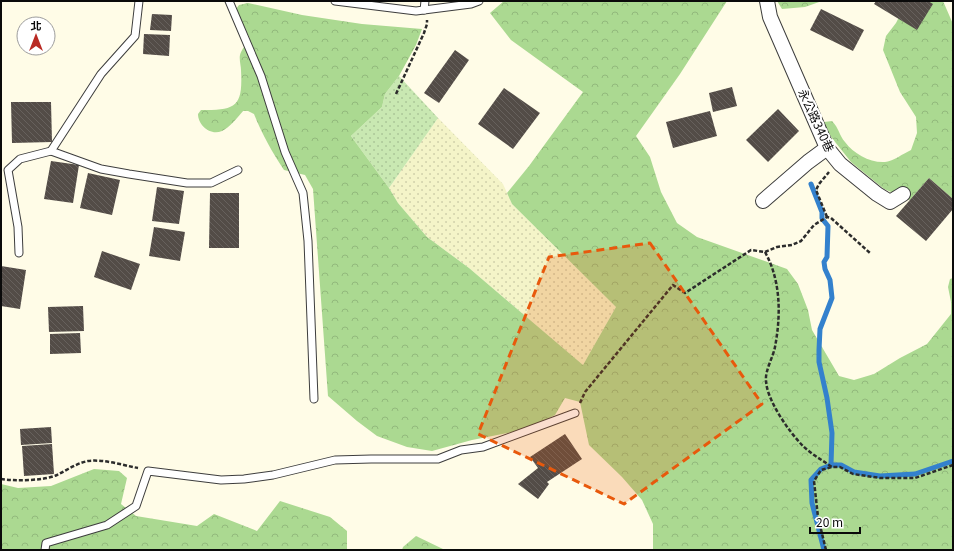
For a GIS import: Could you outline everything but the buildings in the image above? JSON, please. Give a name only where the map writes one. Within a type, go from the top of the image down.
[{"type":"street","name":"永公路340巷","points":[[768,1],[770,17],[823,151],[890,202],[903,194]]},
{"type":"street","points":[[763,201],[823,151]]},
{"type":"lane","points":[[51,151],[101,74],[135,36],[138,1]]},
{"type":"lane","points":[[229,1],[261,76],[284,152],[303,193],[308,241],[314,399]]},
{"type":"lane","points":[[335,1],[416,11],[471,4],[478,1]]},
{"type":"lane","points":[[424,10],[425,1]]},
{"type":"lane","points":[[19,253],[18,227],[8,170],[20,159],[51,151],[101,169],[187,183],[210,183],[238,170]]},
{"type":"lane","points":[[45,550],[46,543],[107,525],[136,506],[148,471],[222,480],[273,475],[335,460],[438,459],[462,450],[483,447],[575,413]]},
{"type":"path","points":[[396,94],[427,24],[424,10]]},
{"type":"path","points":[[823,151],[831,169],[816,190],[827,218]]},
{"type":"path","points":[[575,413],[585,392],[673,285],[685,293],[751,250],[765,252],[777,247],[792,245],[802,241],[814,225],[827,218],[831,218],[870,254]]},
{"type":"path","points":[[765,252],[772,264],[776,278],[778,297],[778,322],[775,348],[765,379],[769,393],[780,417],[802,446],[832,467]]},
{"type":"path","points":[[1,479],[38,479],[54,476],[87,461],[98,461],[148,471]]},
{"type":"path","points":[[826,550],[816,506],[814,481],[821,470],[832,467],[840,467],[853,474],[880,478],[915,478],[953,465]]},
{"type":"highlighted area","points":[[650,243],[762,404],[624,504],[478,434],[549,257]]},
{"type":"green space","points":[[504,1],[727,1],[680,74],[636,136],[650,157],[661,192],[677,223],[697,237],[787,269],[798,284],[808,310],[812,330],[839,376],[854,380],[874,374],[927,344],[951,314],[951,302],[948,287],[950,279],[953,278],[953,550],[653,550],[653,524],[642,500],[622,477],[589,445],[580,402],[565,398],[555,415],[527,429],[472,440],[432,451],[407,447],[377,436],[328,396],[313,189],[305,175],[284,170],[260,129],[254,114],[248,111],[243,111],[228,127],[222,131],[213,132],[202,126],[198,114],[201,110],[213,110],[230,107],[235,104],[241,92],[240,55],[250,39],[236,9],[239,5],[248,3],[302,15],[362,24],[422,29],[416,45],[399,76],[385,94],[382,107],[351,136],[389,188],[398,203],[427,237],[469,268],[583,365],[616,307],[512,204],[507,193],[529,166],[583,92],[511,40],[490,13]]},
{"type":"green space","points":[[777,1],[822,1],[805,7],[782,9]]},
{"type":"green space","points":[[901,1],[943,1],[953,24],[953,199],[929,178],[910,200],[884,189],[851,162],[824,128],[824,122],[832,121],[843,139],[853,150],[863,157],[874,161],[888,162],[911,150],[917,133],[916,117],[900,92],[883,50],[886,36],[896,23],[903,9]]},
{"type":"green space","points":[[399,76],[438,118],[389,188],[351,136],[382,107],[385,94]]},
{"type":"green space","points":[[438,118],[503,184],[512,204],[616,307],[583,365],[469,268],[427,237],[398,203],[389,188]]},
{"type":"green space","points":[[94,469],[119,471],[127,478],[121,504],[136,516],[197,526],[214,514],[257,531],[280,501],[330,517],[347,531],[347,550],[1,550],[1,484],[18,488],[51,486]]},
{"type":"green space","points":[[416,536],[445,550],[402,550],[403,547]]},
{"type":"waterway","points":[[811,184],[822,212],[822,218]]},
{"type":"waterway","points":[[824,221],[828,226],[827,257],[824,262],[825,269],[830,280],[832,298],[820,329],[819,362],[827,398],[832,433],[831,465]]},
{"type":"waterway","points":[[824,550],[812,503],[811,480],[821,469],[831,465],[841,465],[854,472],[880,476],[915,474],[953,461]]}]
